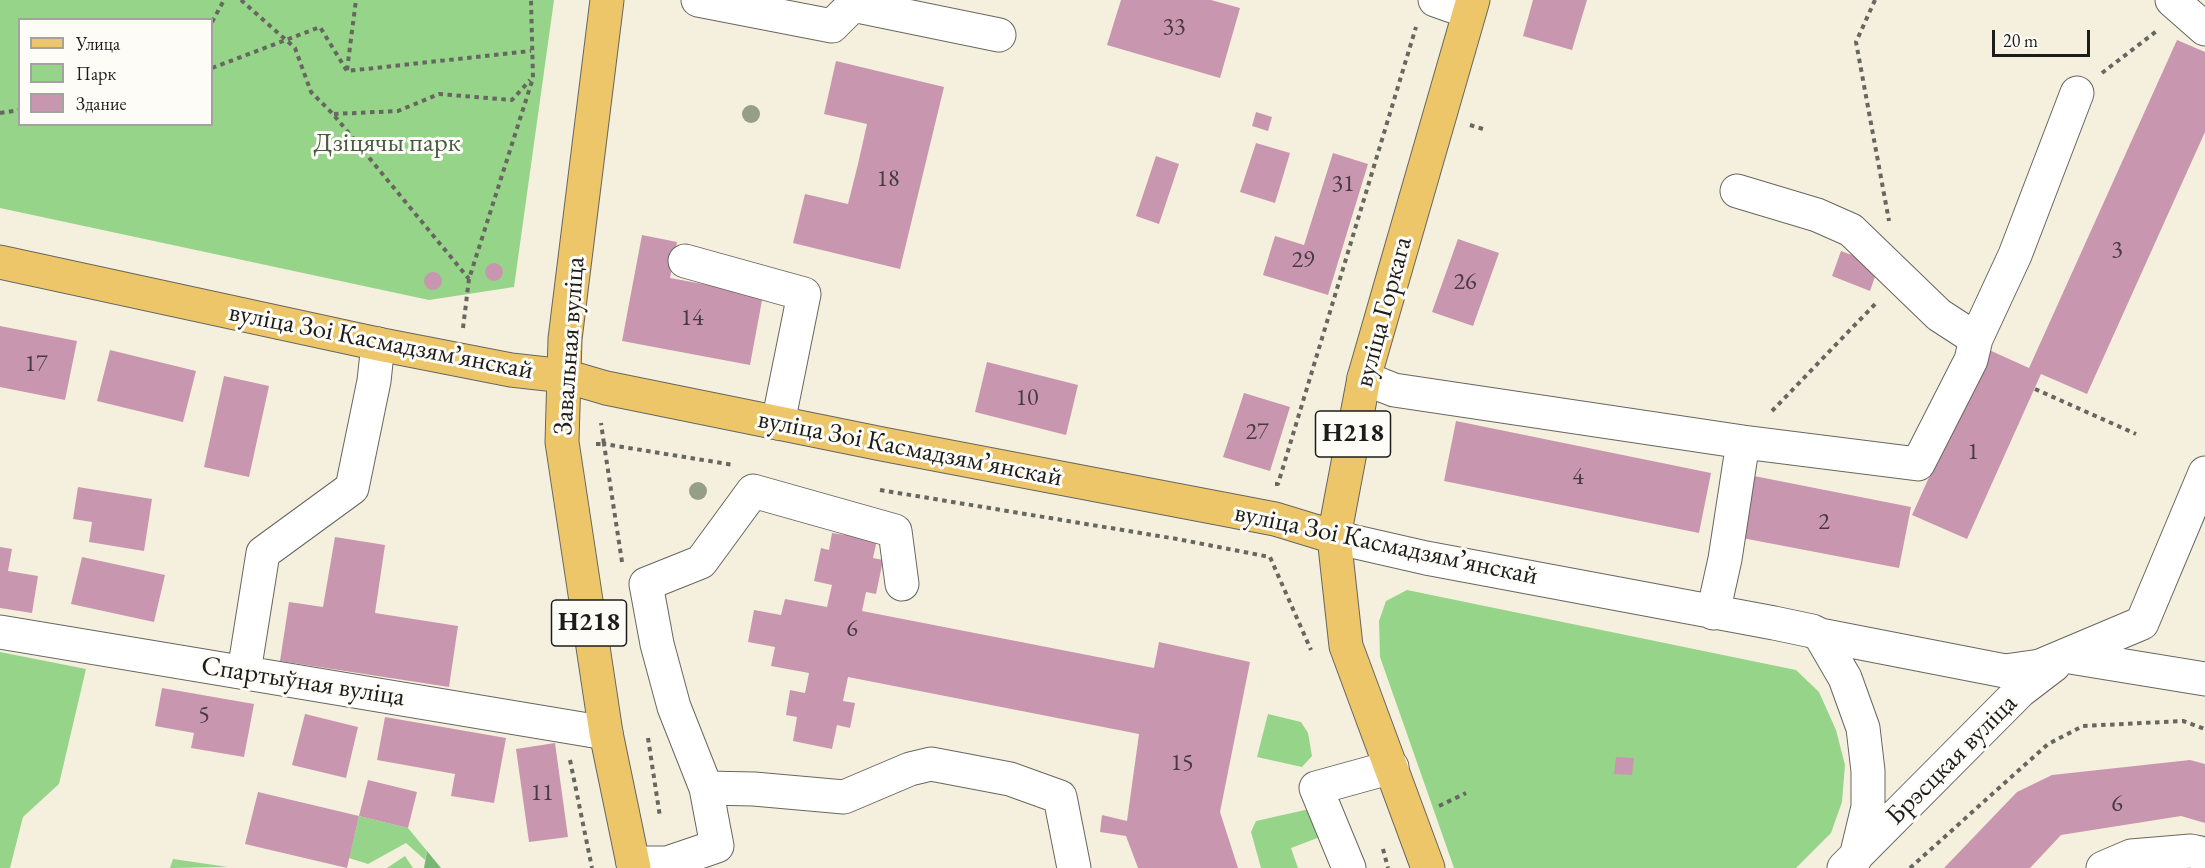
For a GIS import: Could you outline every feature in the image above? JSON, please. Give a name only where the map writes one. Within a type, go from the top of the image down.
[{"type":"main road","name":"Завальная вуліца","points":[[607,0],[565,339],[562,442],[606,733],[634,865]]},
{"type":"main road","name":"вуліца Горкага","points":[[1428,868],[1346,646],[1334,537],[1364,378],[1471,6]]},
{"type":"main road","name":"вуліца Зоі Касмадзямʼянскай","points":[[0,262],[378,344],[511,370],[565,376],[606,388],[778,423],[1275,519],[1334,537]]},
{"type":"street","points":[[698,0],[832,26],[854,2],[999,35]]},
{"type":"street","points":[[1426,11],[1471,6]]},
{"type":"street","points":[[1364,378],[1394,390],[1743,442],[1918,465],[1971,360],[1976,339],[2015,255],[2077,93]]},
{"type":"street","points":[[1737,192],[1817,215],[1851,230],[1940,315],[1976,339]]},
{"type":"street","points":[[685,261],[804,294],[778,423]]},
{"type":"street","points":[[244,672],[263,553],[352,488],[374,381],[378,344]]},
{"type":"street","points":[[1713,613],[1725,559],[1743,442]]},
{"type":"street","points":[[2064,656],[2142,623],[2205,473]]},
{"type":"street","points":[[634,865],[722,857],[706,788],[674,707],[657,644],[646,584],[701,562],[753,491],[895,531],[902,584]]},
{"type":"street","name":"вуліца Зоі Касмадзямʼянскай","points":[[1334,537],[1426,558],[1774,623],[1812,631],[1820,635],[2005,671],[2040,666],[2064,656]]},
{"type":"street","name":"Спартыўная вуліца","points":[[0,632],[606,733]]},
{"type":"street","points":[[1820,635],[1845,678],[1863,728],[1868,771],[1868,807],[1850,862]]},
{"type":"street","points":[[2064,656],[2205,679]]},
{"type":"street","name":"Брэсцкая вуліца","points":[[1850,862],[2019,691],[2064,656]]},
{"type":"street","points":[[706,788],[754,789],[844,797],[910,769],[931,764],[1010,779],[1060,797],[1074,868]]},
{"type":"street","points":[[1349,868],[1316,788],[1392,767]]},
{"type":"street","points":[[2103,868],[2131,856],[2191,850],[2205,854]]},
{"type":"path","points":[[213,19],[225,0]]},
{"type":"path","points":[[241,0],[295,48],[311,92],[333,114],[469,279]]},
{"type":"path","points":[[346,71],[357,0]]},
{"type":"path","points":[[463,332],[469,279],[533,78],[531,0]]},
{"type":"path","points":[[1278,484],[1426,11]]},
{"type":"path","points":[[2077,93],[2186,14]]},
{"type":"path","points":[[213,68],[320,27],[346,71]]},
{"type":"path","points":[[346,71],[531,51]]},
{"type":"path","points":[[333,114],[398,111],[439,94],[512,100],[533,78]]},
{"type":"path","points":[[0,113],[18,110]]},
{"type":"path","points":[[2034,389],[2136,434]]},
{"type":"path","points":[[623,572],[604,444],[745,467]]},
{"type":"path","points":[[873,489],[1178,539],[1270,557]]},
{"type":"path","points":[[1910,868],[2048,744],[2083,726],[2183,721],[2205,729]]},
{"type":"path","points":[[563,725],[592,868]]},
{"type":"path","points":[[648,735],[667,863]]},
{"type":"green space","name":"Дзіцячы парк","points":[[0,0],[554,0],[514,287],[429,300],[0,208]]},
{"type":"green space","points":[[1407,590],[1796,670],[1819,692],[1836,730],[1845,765],[1842,802],[1831,833],[1796,868],[1454,868],[1380,657],[1379,621],[1386,601]]},
{"type":"green space","points":[[0,652],[86,669],[59,784],[23,817],[10,868],[0,868]]},
{"type":"green space","points":[[1268,714],[1301,722],[1308,733],[1312,756],[1302,767],[1257,757]]},
{"type":"green space","points":[[1314,808],[1320,837],[1291,848],[1298,868],[1261,868],[1251,832],[1256,821]]},
{"type":"green space","points":[[359,816],[408,828],[427,851],[425,860],[406,843],[368,864],[349,858]]},
{"type":"green space","points":[[427,851],[441,868],[424,868]]},
{"type":"green space","points":[[405,856],[413,868],[387,868]]},
{"type":"green space","points":[[173,859],[228,867],[170,868]]},
{"type":"building","points":[[1121,0],[1211,0],[1240,8],[1220,78],[1107,45]]},
{"type":"building","points":[[1533,0],[1587,0],[1572,50],[1523,36]]},
{"type":"building","points":[[2177,40],[2205,52],[2205,132],[2087,394],[2041,374],[1967,539],[1912,515],[1987,349],[2029,368]]},
{"type":"building","points":[[836,61],[944,87],[900,269],[793,243],[805,194],[848,204],[858,164],[867,124],[824,114]]},
{"type":"building","points":[[1256,112],[1272,117],[1268,131],[1252,126]]},
{"type":"building","points":[[1256,143],[1290,153],[1275,203],[1240,192]]},
{"type":"building","points":[[1333,153],[1368,164],[1328,295],[1263,275],[1275,236],[1304,245]]},
{"type":"building","points":[[1156,156],[1179,164],[1159,224],[1136,216]]},
{"type":"building","points":[[642,235],[677,242],[670,278],[763,295],[750,365],[622,341]]},
{"type":"building","points":[[1458,239],[1499,253],[1473,326],[1432,312]]},
{"type":"building","points":[[1841,251],[1879,265],[1870,291],[1832,276]]},
{"type":"building","points":[[494,263],[500,266],[503,272],[500,278],[494,281],[488,278],[485,272],[488,266]]},
{"type":"building","points":[[433,272],[439,275],[442,281],[439,287],[433,290],[427,287],[424,281],[427,275]]},
{"type":"building","points":[[0,326],[77,341],[65,400],[0,387]]},
{"type":"building","points":[[110,350],[196,371],[183,422],[97,401]]},
{"type":"building","points":[[987,362],[1078,385],[1066,435],[975,412]]},
{"type":"building","points":[[224,376],[269,386],[249,477],[204,467]]},
{"type":"building","points":[[1244,393],[1290,407],[1270,471],[1223,457]]},
{"type":"building","points":[[1456,421],[1711,473],[1699,533],[1444,481]]},
{"type":"building","points":[[1749,475],[1911,507],[1899,568],[1737,537]]},
{"type":"building","points":[[78,487],[152,499],[144,551],[89,542],[92,522],[73,519]]},
{"type":"building","points":[[846,529],[878,535],[873,558],[883,560],[876,594],[866,592],[862,611],[1154,668],[1159,642],[1250,662],[1220,812],[1238,868],[1138,868],[1126,836],[1100,832],[1102,815],[1127,821],[1139,734],[848,677],[843,701],[855,703],[850,728],[837,725],[832,749],[793,741],[797,717],[786,715],[790,690],[805,693],[809,673],[771,666],[775,647],[748,642],[754,610],[781,615],[785,599],[827,607],[832,585],[814,581],[821,548],[829,550],[832,533],[845,535]]},
{"type":"building","points":[[335,537],[385,545],[375,613],[458,626],[449,687],[280,661],[289,602],[323,607]]},
{"type":"building","points":[[0,547],[12,549],[8,571],[38,576],[32,613],[0,608]]},
{"type":"building","points":[[82,557],[165,575],[154,622],[71,604]]},
{"type":"building","points":[[162,688],[254,704],[244,757],[191,748],[194,733],[155,726]]},
{"type":"building","points":[[305,714],[358,727],[346,778],[292,765]]},
{"type":"building","points":[[385,717],[506,738],[494,803],[451,796],[455,774],[377,760]]},
{"type":"building","points":[[555,743],[568,837],[529,842],[516,749]]},
{"type":"building","points":[[1616,757],[1634,758],[1632,775],[1614,774]]},
{"type":"building","points":[[2190,760],[2205,764],[2205,823],[2181,816],[2061,835],[2030,868],[1944,868],[2017,792],[2052,775]]},
{"type":"building","points":[[368,780],[417,792],[408,828],[359,816]]},
{"type":"building","points":[[258,792],[359,816],[347,868],[245,844]]}]
